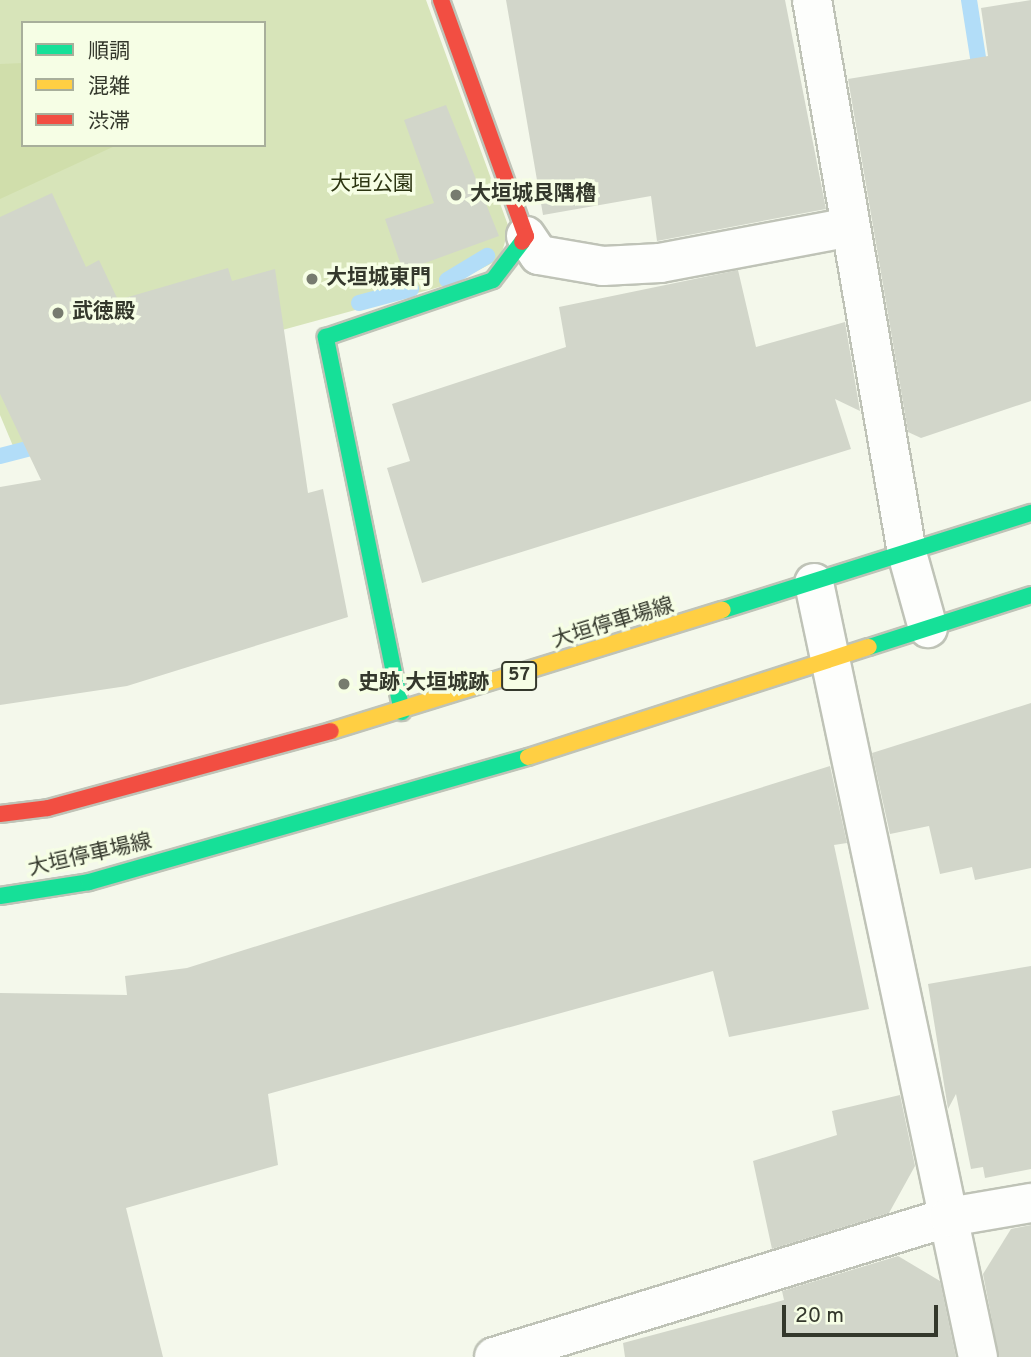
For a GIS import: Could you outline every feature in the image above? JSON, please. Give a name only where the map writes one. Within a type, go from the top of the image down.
[{"type":"main road","points":[[402,712],[326,337],[493,280],[526,236],[441,0]]},
{"type":"main road","name":"大垣停車場線","points":[[0,814],[48,808],[402,712],[1031,513]]},
{"type":"main road","name":"大垣停車場線","points":[[0,896],[128,871],[523,758],[1031,596]]},
{"type":"street","points":[[812,0],[906,553],[928,628]]},
{"type":"street","points":[[526,236],[539,255],[603,266],[660,263],[851,227]]},
{"type":"street","points":[[814,583],[833,659],[978,1357]]},
{"type":"street","points":[[494,1357],[564,1347],[949,1217],[1031,1203]]},
{"type":"green space","name":"大垣公園","points":[[0,0],[426,0],[509,228],[500,259],[454,283],[143,368],[142,415],[13,446],[0,415]]},
{"type":"green space","points":[[21,63],[21,147],[113,147],[0,199],[0,64]]},
{"type":"building","points":[[506,0],[785,0],[826,209],[657,241],[651,196],[543,215]]},
{"type":"building","points":[[1031,0],[1031,401],[921,438],[908,432],[848,79],[988,56],[981,8]]},
{"type":"building","name":"大垣城艮隅櫓","points":[[446,105],[499,236],[403,271],[385,219],[434,203],[404,120]]},
{"type":"building","points":[[52,193],[86,267],[99,260],[118,300],[228,268],[232,281],[275,269],[308,493],[323,489],[348,617],[127,686],[0,705],[0,487],[41,480],[0,394],[0,217]]},
{"type":"building","points":[[738,270],[756,347],[845,322],[860,411],[835,399],[851,449],[422,583],[387,468],[410,461],[392,404],[566,347],[559,307]]},
{"type":"building","points":[[1031,703],[1031,868],[975,880],[972,867],[940,874],[929,826],[890,834],[872,753]]},
{"type":"building","points":[[830,766],[847,843],[834,845],[869,1009],[729,1037],[713,971],[268,1094],[278,1165],[126,1208],[163,1357],[0,1357],[0,993],[127,995],[125,976],[187,968]]},
{"type":"building","points":[[1031,966],[1031,1169],[985,1178],[983,1167],[971,1169],[956,1094],[948,1109],[928,984]]},
{"type":"building","points":[[900,1095],[915,1166],[889,1213],[772,1249],[753,1161],[837,1135],[832,1111]]},
{"type":"building","points":[[1031,1225],[1031,1357],[999,1357],[983,1274],[1011,1229]]},
{"type":"building","points":[[898,1256],[940,1281],[956,1357],[625,1357],[623,1343],[784,1300],[782,1291]]},
{"type":"waterway","points":[[969,0],[981,77]]},
{"type":"waterway","points":[[447,280],[487,256]]},
{"type":"waterway","points":[[359,303],[411,289]]},
{"type":"waterway","points":[[0,456],[46,444]]},
{"type":"traffic: fast","points":[[402,712],[326,337],[493,280],[522,242]]},
{"type":"traffic: fast","points":[[723,610],[1031,513]]},
{"type":"traffic: fast","points":[[869,647],[1031,595]]},
{"type":"traffic: fast","points":[[0,896],[89,882],[528,757]]},
{"type":"traffic: slow","points":[[331,731],[723,610]]},
{"type":"traffic: slow","points":[[528,757],[869,647]]},
{"type":"traffic: jam","points":[[441,0],[526,236],[522,242]]},
{"type":"traffic: jam","points":[[0,814],[48,808],[331,731]]},
{"type":"place","name":"大垣城艮隅櫓","points":[[456,195]]},
{"type":"place","name":"大垣城東門","points":[[312,279]]},
{"type":"place","name":"武徳殿","points":[[58,313]]},
{"type":"place","name":"史跡 大垣城跡","points":[[344,684]]}]
